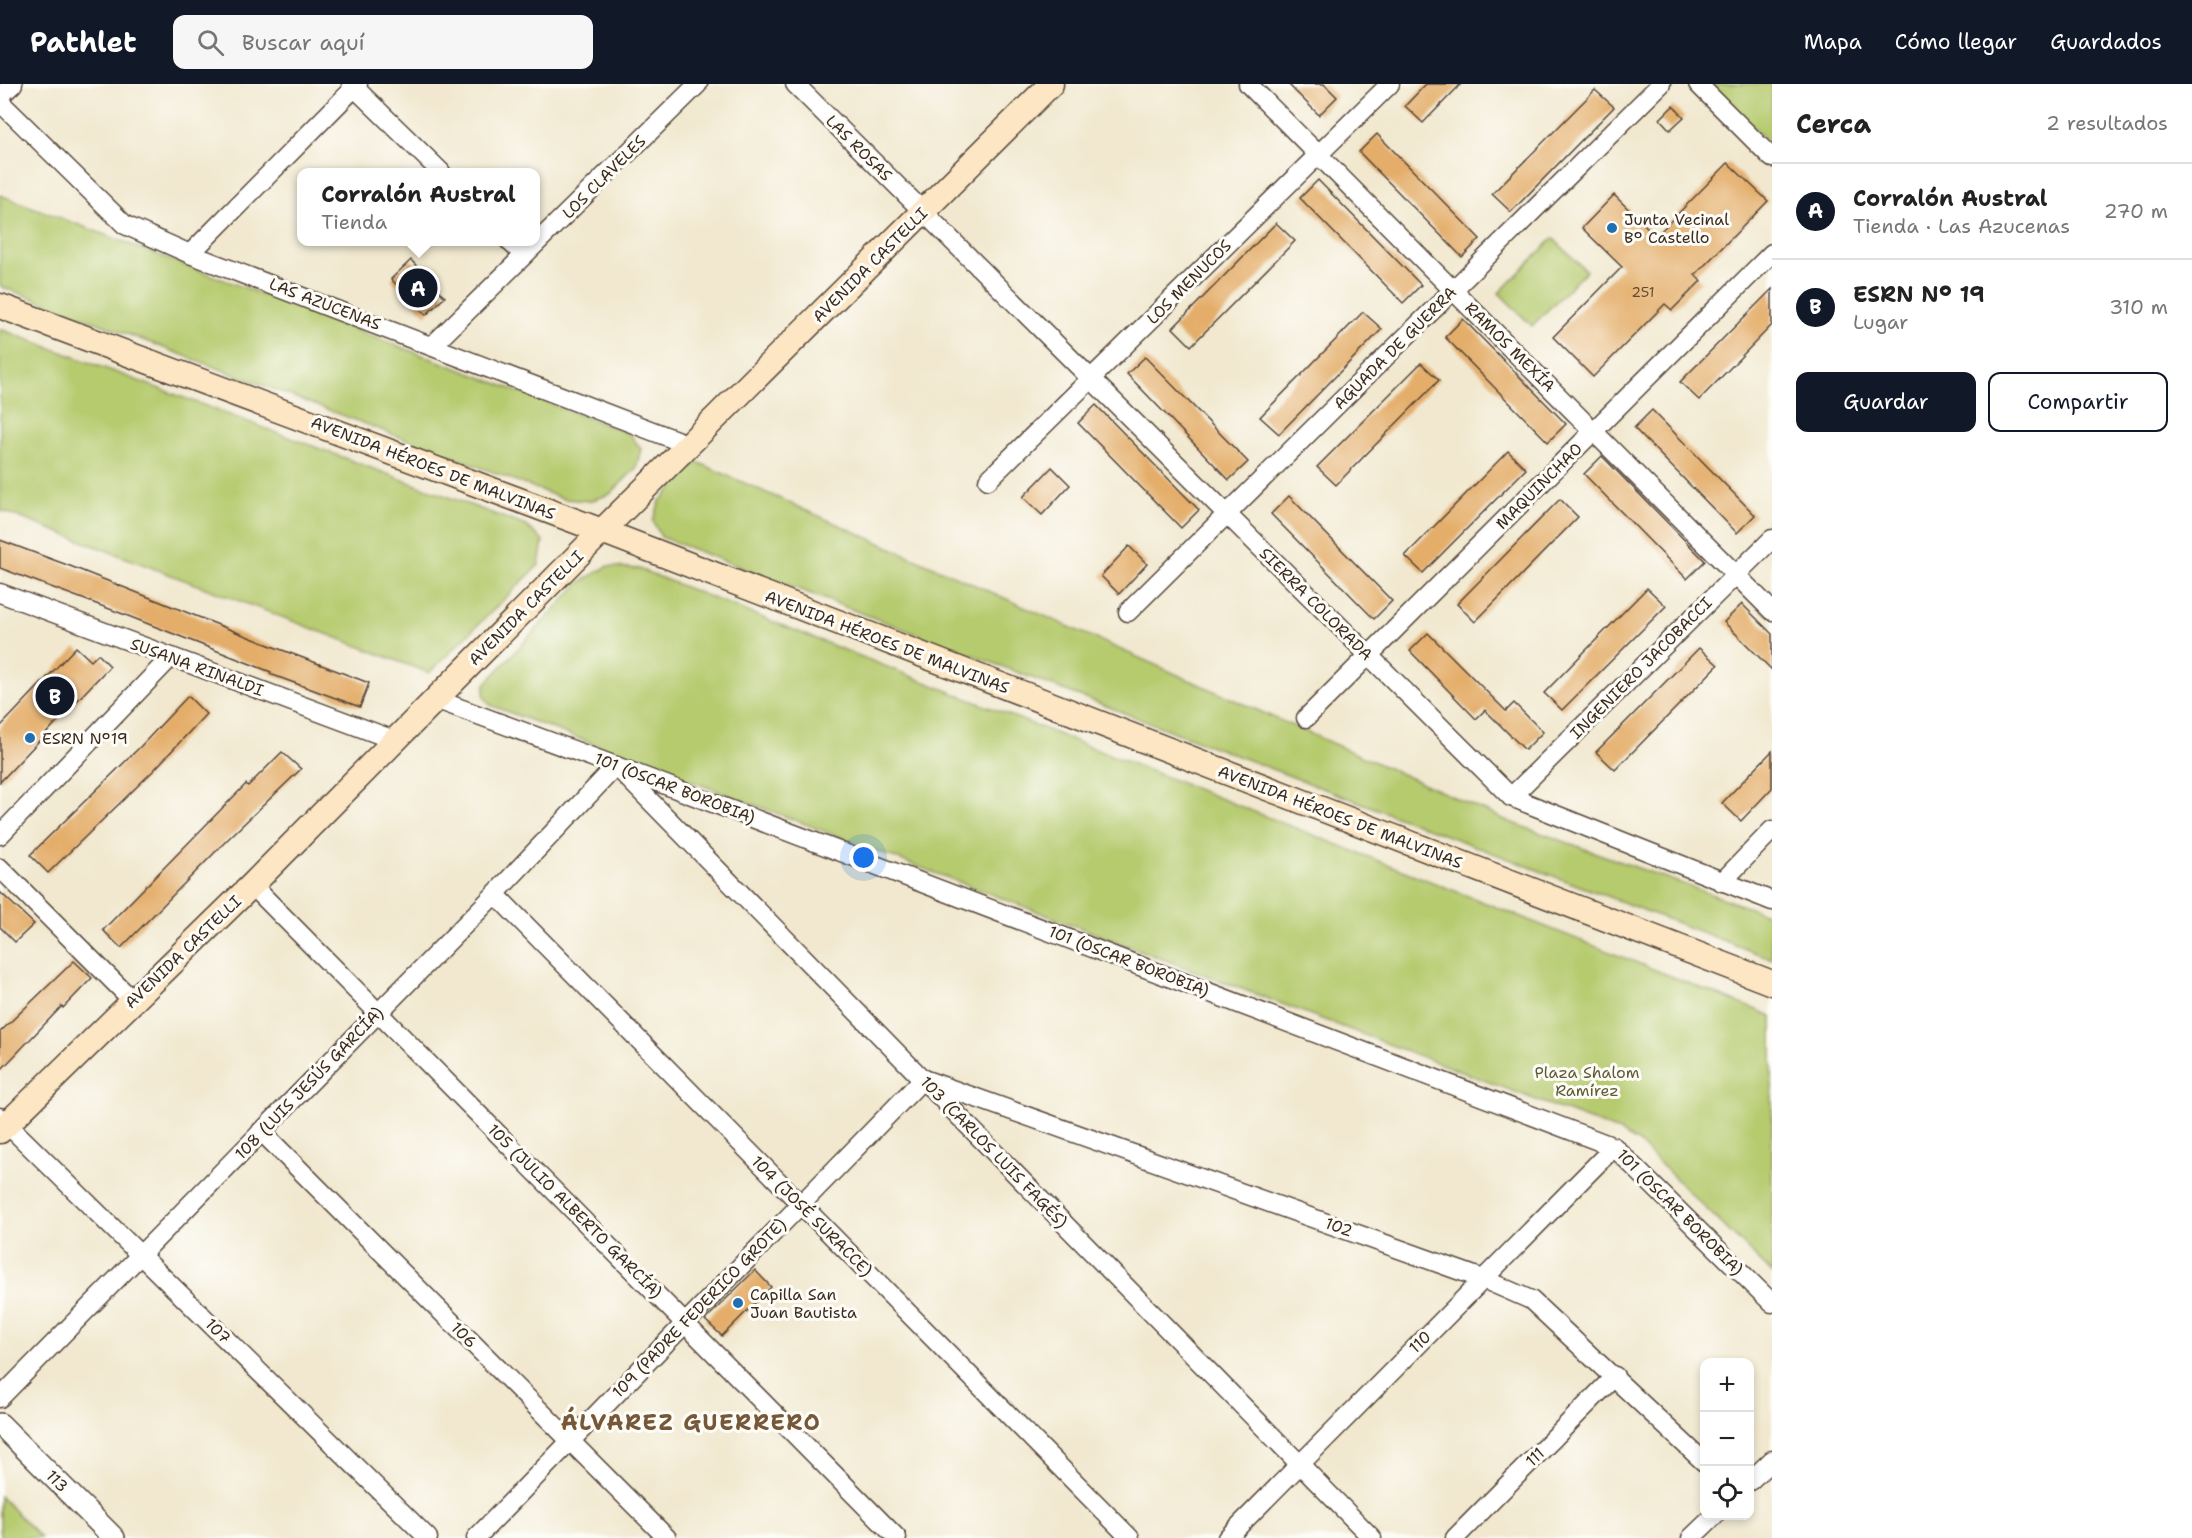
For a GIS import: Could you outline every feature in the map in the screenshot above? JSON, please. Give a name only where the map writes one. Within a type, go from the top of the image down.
[{"type":"main road","name":"AVENIDA CASTELLI","points":[[2,1124],[252,885],[602,531],[1051,84]]},
{"type":"main road","name":"AVENIDA HÉROES DE MALVINAS","points":[[0,306],[602,531],[1772,983]]},
{"type":"street","points":[[0,96],[13,84]]},
{"type":"street","name":"LOS CLAVELES","points":[[540,239],[698,84]]},
{"type":"street","name":"LAS ROSAS","points":[[795,84],[922,213]]},
{"type":"street","name":"RAMOS MEXÍA","points":[[1248,84],[1772,611]]},
{"type":"street","name":"LOS MENUCOS","points":[[988,480],[1390,84]]},
{"type":"street","name":"AGUADA DE GUERRA","points":[[1128,612],[1661,84]]},
{"type":"street","points":[[1698,84],[1772,158]]},
{"type":"street","points":[[190,254],[355,85],[437,168]]},
{"type":"street","name":"LAS AZUCENAS","points":[[0,102],[125,225],[190,254],[689,444]]},
{"type":"street","name":"SIERRA COLORADA","points":[[922,213],[1511,797],[1772,901]]},
{"type":"street","points":[[514,246],[524,255]]},
{"type":"street","name":"LOS CLAVELES","points":[[432,345],[533,246]]},
{"type":"street","name":"MAQUINCHAO","points":[[1306,718],[1772,254]]},
{"type":"street","name":"INGENIERO JACOBACCI","points":[[1511,797],[1772,539]]},
{"type":"street","name":"SUSANA RINALDI","points":[[0,593],[394,740]]},
{"type":"street","points":[[0,835],[171,657]]},
{"type":"street","name":"101 (OSCAR BOROBIA)","points":[[435,699],[1614,1147],[1772,1303]]},
{"type":"street","name":"108 (LUIS JESÚS GARCÍA)","points":[[0,1398],[495,894],[616,766]]},
{"type":"street","name":"103 (CARLOS LUIS FAGÉS)","points":[[616,766],[1372,1538]]},
{"type":"street","points":[[1722,882],[1772,830]]},
{"type":"street","points":[[0,868],[133,1000]]},
{"type":"street","name":"105 (JULIO ALBERTO GARCÍA)","points":[[252,885],[379,1011],[897,1538]]},
{"type":"street","name":"104 (JOSÉ SURACCE)","points":[[495,894],[1130,1538]]},
{"type":"street","name":"109 (PADRE FEDERICO GROTE)","points":[[476,1538],[923,1079]]},
{"type":"street","name":"102","points":[[923,1079],[1483,1279],[1531,1300],[1615,1376],[1700,1458]]},
{"type":"street","name":"107","points":[[2,1124],[140,1255],[428,1538]]},
{"type":"street","name":"106","points":[[261,1131],[667,1538]]},
{"type":"street","name":"110","points":[[1227,1538],[1614,1147]]},
{"type":"street","name":"111","points":[[1455,1538],[1615,1376]]},
{"type":"street","name":"113","points":[[0,1424],[114,1538]]},
{"type":"street","points":[[1754,1476],[1772,1460]]},
{"type":"street","points":[[1690,1538],[1709,1520]]},
{"type":"green space","points":[[1710,84],[1772,84],[1772,146]]},
{"type":"green space","points":[[0,195],[630,434],[641,449],[636,468],[610,494],[590,501],[564,499],[0,286]]},
{"type":"green space","points":[[1553,238],[1586,271],[1532,326],[1499,293]]},
{"type":"green space","points":[[0,329],[526,526],[543,541],[539,565],[429,673],[0,510]]},
{"type":"green space","points":[[697,462],[1510,822],[1772,916],[1772,959],[661,537],[653,521],[660,501]]},
{"type":"green space","name":"Plaza Shalom Ramírez","points":[[608,566],[639,569],[1772,1016],[1772,1273],[1638,1142],[1616,1130],[490,705],[484,696],[485,684],[580,582]]},
{"type":"green space","points":[[0,1496],[41,1538],[0,1538]]},
{"type":"building","points":[[1288,84],[1324,84],[1337,97],[1319,115]]},
{"type":"building","points":[[1426,84],[1461,84],[1423,123],[1405,106]]},
{"type":"building","points":[[1595,90],[1614,107],[1511,212],[1492,194]]},
{"type":"building","points":[[1673,106],[1684,117],[1670,130],[1660,119]]},
{"type":"building","points":[[1377,134],[1480,239],[1462,257],[1359,152]]},
{"type":"building","points":[[1728,163],[1768,201],[1695,275],[1701,281],[1672,310],[1665,304],[1593,377],[1553,337],[1622,267],[1582,228],[1614,195],[1656,236]]},
{"type":"building","points":[[1318,180],[1421,285],[1403,303],[1300,198]]},
{"type":"building","points":[[1276,223],[1295,241],[1191,346],[1173,328]]},
{"type":"building","points":[[411,260],[445,297],[426,315],[391,279]]},
{"type":"building","points":[[1772,289],[1772,325],[1699,400],[1680,382]]},
{"type":"building","points":[[1363,312],[1382,329],[1279,434],[1260,417]]},
{"type":"building","points":[[1463,319],[1566,424],[1548,442],[1445,337]]},
{"type":"building","points":[[1145,357],[1248,462],[1229,480],[1127,374]]},
{"type":"building","points":[[1421,363],[1439,380],[1336,485],[1317,467]]},
{"type":"building","points":[[1096,405],[1199,510],[1181,528],[1078,423]]},
{"type":"building","points":[[1652,410],[1755,515],[1737,533],[1634,428]]},
{"type":"building","points":[[1508,451],[1526,469],[1423,573],[1405,556]]},
{"type":"building","points":[[1602,456],[1705,561],[1687,579],[1584,474]]},
{"type":"building","points":[[1052,467],[1070,485],[1042,515],[1023,497]]},
{"type":"building","points":[[1289,496],[1392,601],[1374,619],[1271,514]]},
{"type":"building","points":[[1560,499],[1578,517],[1475,622],[1457,604]]},
{"type":"building","points":[[0,540],[369,683],[360,707],[0,568]]},
{"type":"building","points":[[1129,546],[1147,564],[1119,594],[1101,576]]},
{"type":"building","points":[[1647,588],[1666,606],[1562,710],[1544,693]]},
{"type":"building","points":[[1742,604],[1772,634],[1772,670],[1724,622]]},
{"type":"building","points":[[1428,633],[1506,711],[1514,703],[1543,732],[1525,750],[1485,710],[1476,719],[1410,651]]},
{"type":"building","points":[[76,647],[91,661],[98,654],[110,666],[0,782],[0,727]]},
{"type":"building","points":[[1699,648],[1718,665],[1615,770],[1596,752]]},
{"type":"building","points":[[188,696],[206,714],[153,771],[48,873],[30,855],[140,747]]},
{"type":"building","points":[[1772,751],[1772,788],[1741,821],[1722,803]]},
{"type":"building","points":[[282,752],[301,769],[227,840],[121,948],[103,930],[246,784],[248,786]]},
{"type":"building","points":[[0,892],[34,924],[15,942],[0,927]]},
{"type":"building","points":[[74,961],[92,978],[0,1071],[0,1032]]},
{"type":"building","name":"Capilla San Juan Bautista","points":[[755,1270],[771,1287],[722,1336],[705,1320]]},
{"type":"place","name":"Junta Vecinal B° Castello","points":[[1612,228]]},
{"type":"place","name":"Corralón Austral","points":[[418,288]]},
{"type":"place","name":"ESRN N° 19","points":[[55,696]]},
{"type":"place","name":"ESRN N°19","points":[[30,738]]},
{"type":"place","name":"Capilla San Juan Bautista","points":[[738,1303]]},
{"type":"district","name":"ÁLVAREZ GUERRERO","points":[[691,1422]]}]
